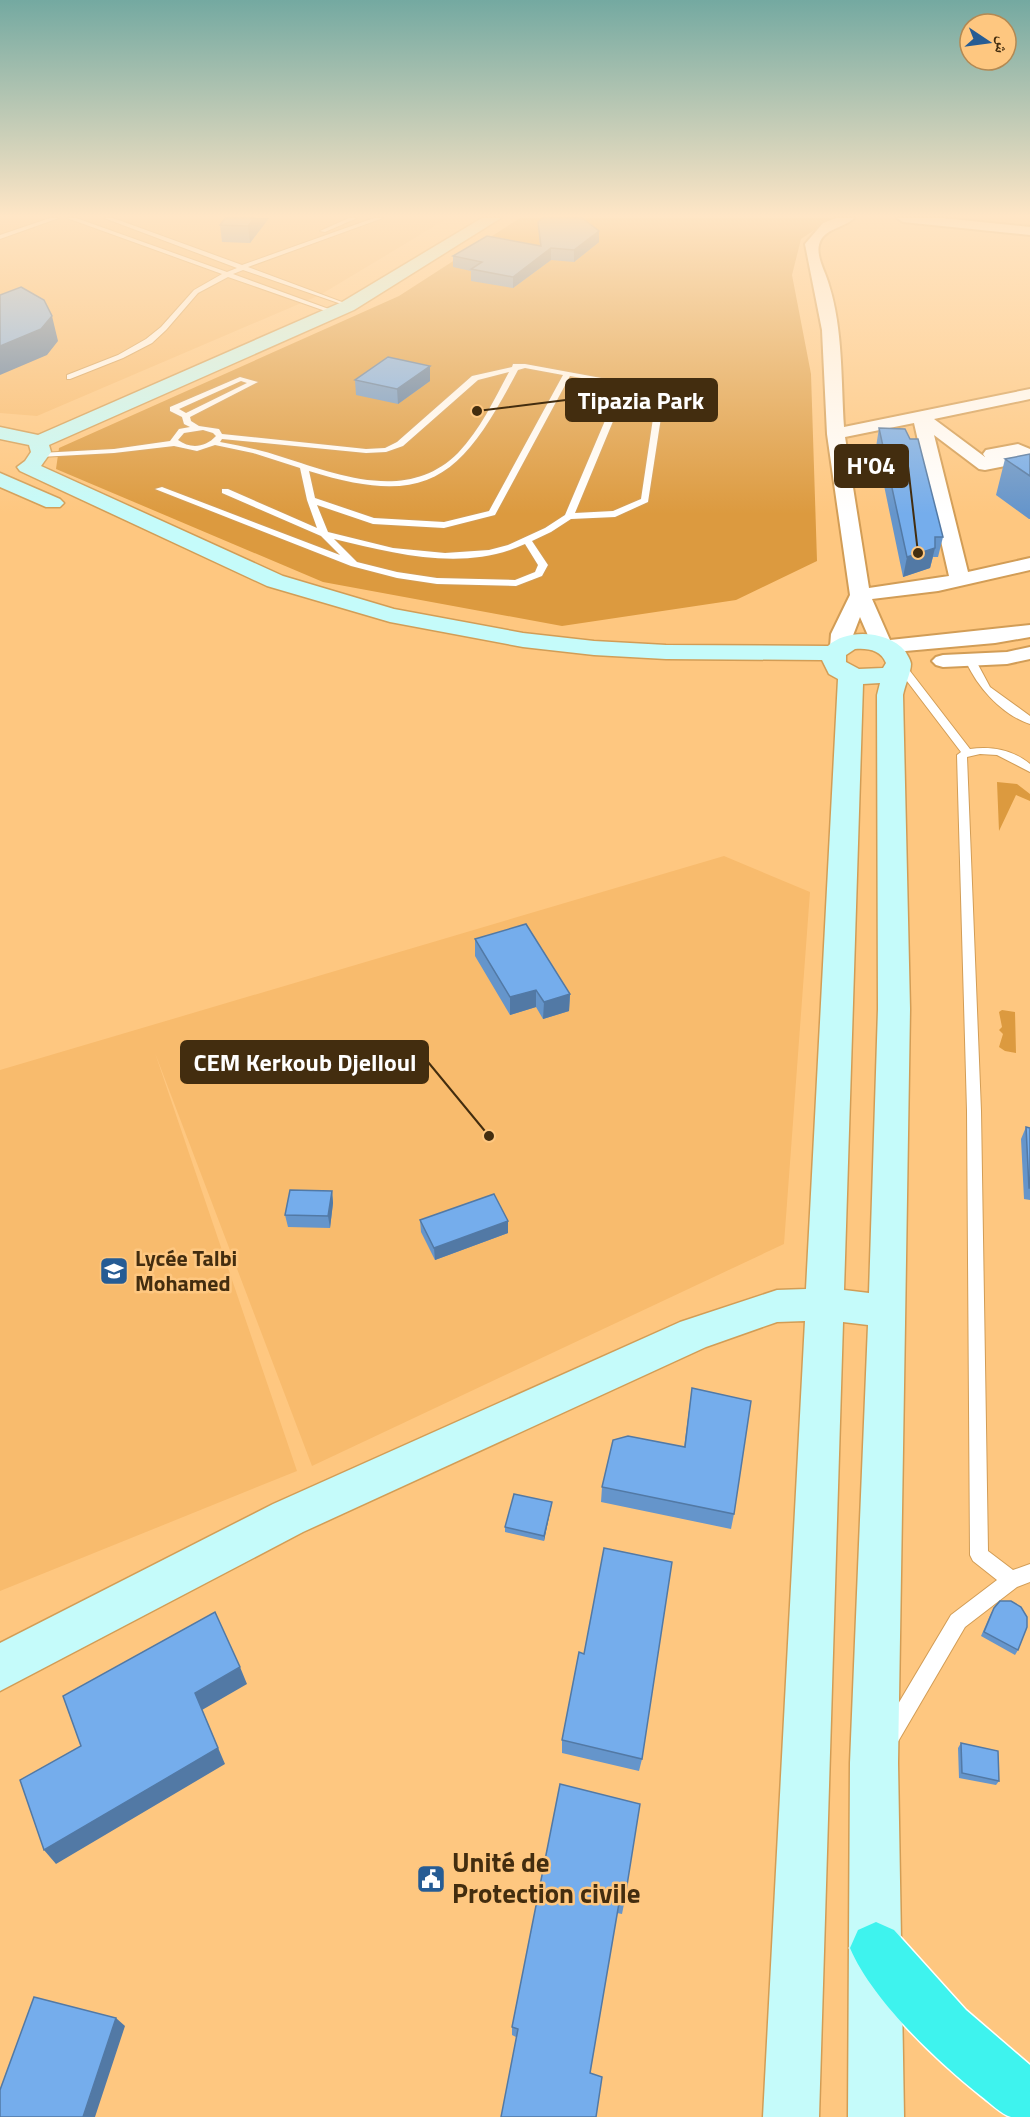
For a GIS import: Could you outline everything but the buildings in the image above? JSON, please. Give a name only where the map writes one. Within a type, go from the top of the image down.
[{"type":"highway","points":[[876,1948],[920,2004],[971,2054],[1030,2098]]},
{"type":"street","points":[[304,317],[8,433],[35,455],[275,581],[390,615],[523,640],[594,648],[842,662],[872,678],[891,674],[891,657],[860,596],[836,434],[828,317]]},
{"type":"street","points":[[0,477],[35,455],[310,317]]},
{"type":"street","points":[[836,434],[1030,394]]},
{"type":"street","points":[[952,410],[959,415],[1030,401]]},
{"type":"street","points":[[921,417],[985,465],[1002,461]]},
{"type":"street","points":[[921,417],[960,580]]},
{"type":"street","points":[[0,477],[255,594],[374,632],[462,650],[587,668],[662,673],[842,662]]},
{"type":"street","points":[[1005,572],[997,564],[1030,556]]},
{"type":"street","points":[[860,596],[1005,572],[1030,564]]},
{"type":"street","points":[[791,2117],[826,1304],[840,884],[841,634],[860,596]]},
{"type":"street","points":[[891,657],[1030,631]]},
{"type":"street","points":[[842,662],[855,642],[891,657],[1007,658],[1030,653]]},
{"type":"street","points":[[876,2117],[874,1763],[888,1311],[894,1009],[891,657]]},
{"type":"street","points":[[0,1668],[288,1518],[694,1334],[777,1306],[826,1304],[888,1311]]},
{"type":"lane","points":[[70,377],[150,341],[171,317]]},
{"type":"lane","points":[[35,455],[114,451],[175,443],[193,448],[217,440],[366,451],[386,450],[400,444],[475,378],[516,366],[619,382],[622,390],[569,516]]},
{"type":"lane","points":[[175,443],[173,437],[177,434],[196,428],[210,429],[217,440],[353,482],[381,485],[407,484],[438,472],[459,456],[473,438],[516,366]]},
{"type":"lane","points":[[311,500],[373,521],[444,525],[492,513],[568,373]]},
{"type":"lane","points":[[186,416],[254,382],[240,379],[173,409],[186,416],[188,422],[196,428]]},
{"type":"lane","points":[[225,490],[324,534],[393,551],[445,556],[490,553],[527,540],[569,516],[615,514],[645,500],[662,385]]},
{"type":"lane","points":[[304,468],[311,500],[324,534],[354,564]]},
{"type":"lane","points":[[159,489],[354,564],[437,581],[516,583],[539,573],[543,565],[527,540]]},
{"type":"lane","points":[[891,657],[967,752]]},
{"type":"lane","points":[[970,659],[977,680],[986,691],[1030,722]]},
{"type":"lane","points":[[1011,1580],[979,1555],[974,1111],[962,754],[996,752],[1017,757],[1030,769]]},
{"type":"lane","points":[[874,1763],[958,1622],[1011,1580],[1030,1574]]},
{"type":"shaded area","points":[[0,317],[269,317],[37,416],[0,413]]},
{"type":"shaded area","points":[[352,317],[800,317],[811,374],[817,561],[736,600],[562,626],[323,582],[56,469],[59,448]]},
{"type":"shaded area","points":[[997,782],[1017,784],[1030,794],[1030,801],[1016,795],[999,831]]},
{"type":"shaded area","points":[[724,856],[810,892],[784,1244],[312,1466],[155,1053],[297,1471],[0,1591],[0,1070]]},
{"type":"shaded area","points":[[1002,1010],[1015,1012],[1016,1053],[999,1047],[1003,1034],[999,1030],[1002,1027],[999,1012]]},
{"type":"place","name":"Tipazia Park","points":[[477,411]]},
{"type":"place","name":"H'04","points":[[918,553]]},
{"type":"place","name":"CEM Kerkoub Djelloul","points":[[489,1136]]},
{"type":"place","name":"Lycée Talbi Mohamed","points":[[114,1271]]},
{"type":"place","name":"Unité de Protection civile","points":[[431,1879]]}]
